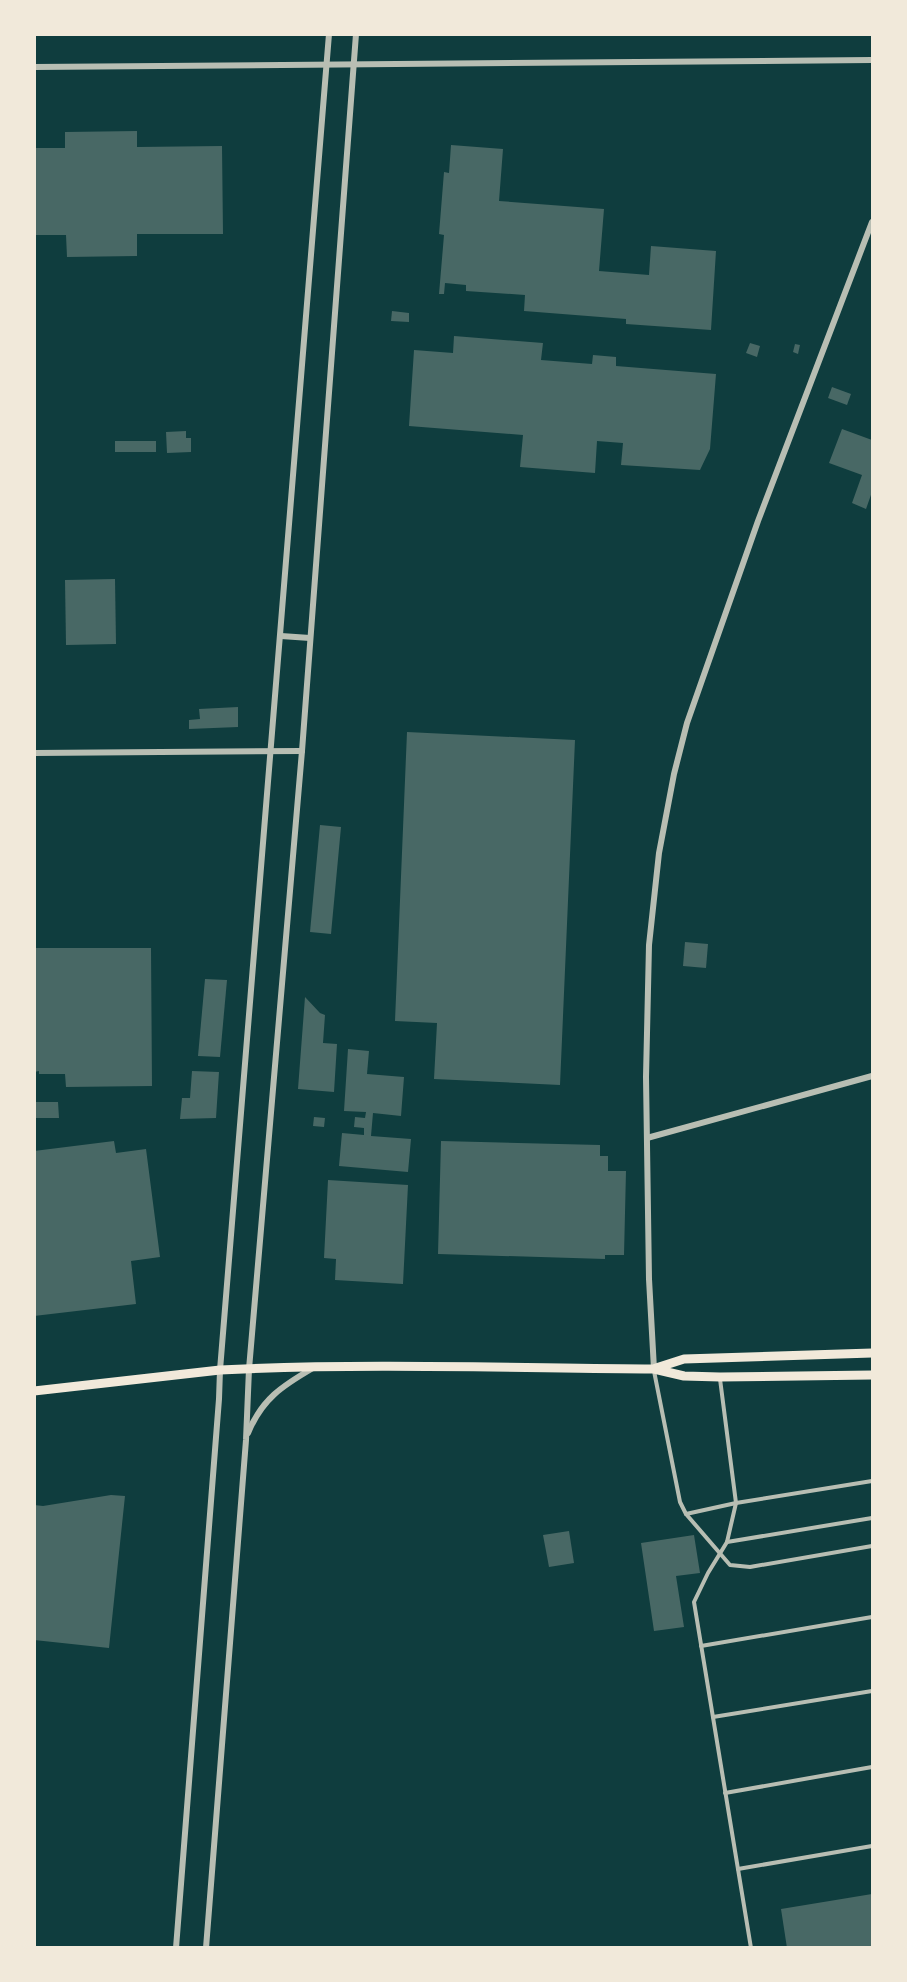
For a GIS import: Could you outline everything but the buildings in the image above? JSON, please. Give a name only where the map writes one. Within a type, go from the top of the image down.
[{"type":"main road","points":[[654,1369],[684,1359],[873,1353]]},
{"type":"main road","points":[[34,1391],[220,1370],[249,1369],[654,1369],[684,1376],[720,1377],[873,1375]]},
{"type":"street","points":[[176,1947],[220,1370],[329,34]]},
{"type":"street","points":[[206,1947],[246,1440],[249,1369],[302,751],[356,34]]},
{"type":"street","points":[[34,67],[873,60]]},
{"type":"street","points":[[654,1369],[649,1279],[645,1077],[650,945],[659,853],[674,774],[687,723],[758,521],[873,222]]},
{"type":"street","points":[[281,636],[310,638]]},
{"type":"street","points":[[34,753],[302,751]]},
{"type":"street","points":[[647,1138],[873,1076]]},
{"type":"street","points":[[246,1440],[256,1415],[263,1405],[286,1384],[314,1368]]},
{"type":"lane","points":[[654,1369],[680,1502],[686,1514],[730,1565],[750,1567],[873,1546]]},
{"type":"lane","points":[[720,1377],[736,1503],[727,1542],[694,1602],[751,1947]]},
{"type":"lane","points":[[686,1514],[736,1503],[873,1481]]},
{"type":"lane","points":[[727,1542],[873,1518]]},
{"type":"lane","points":[[701,1646],[873,1617]]},
{"type":"lane","points":[[713,1718],[873,1691]]},
{"type":"lane","points":[[725,1792],[873,1767]]},
{"type":"lane","points":[[738,1869],[873,1846]]}]
